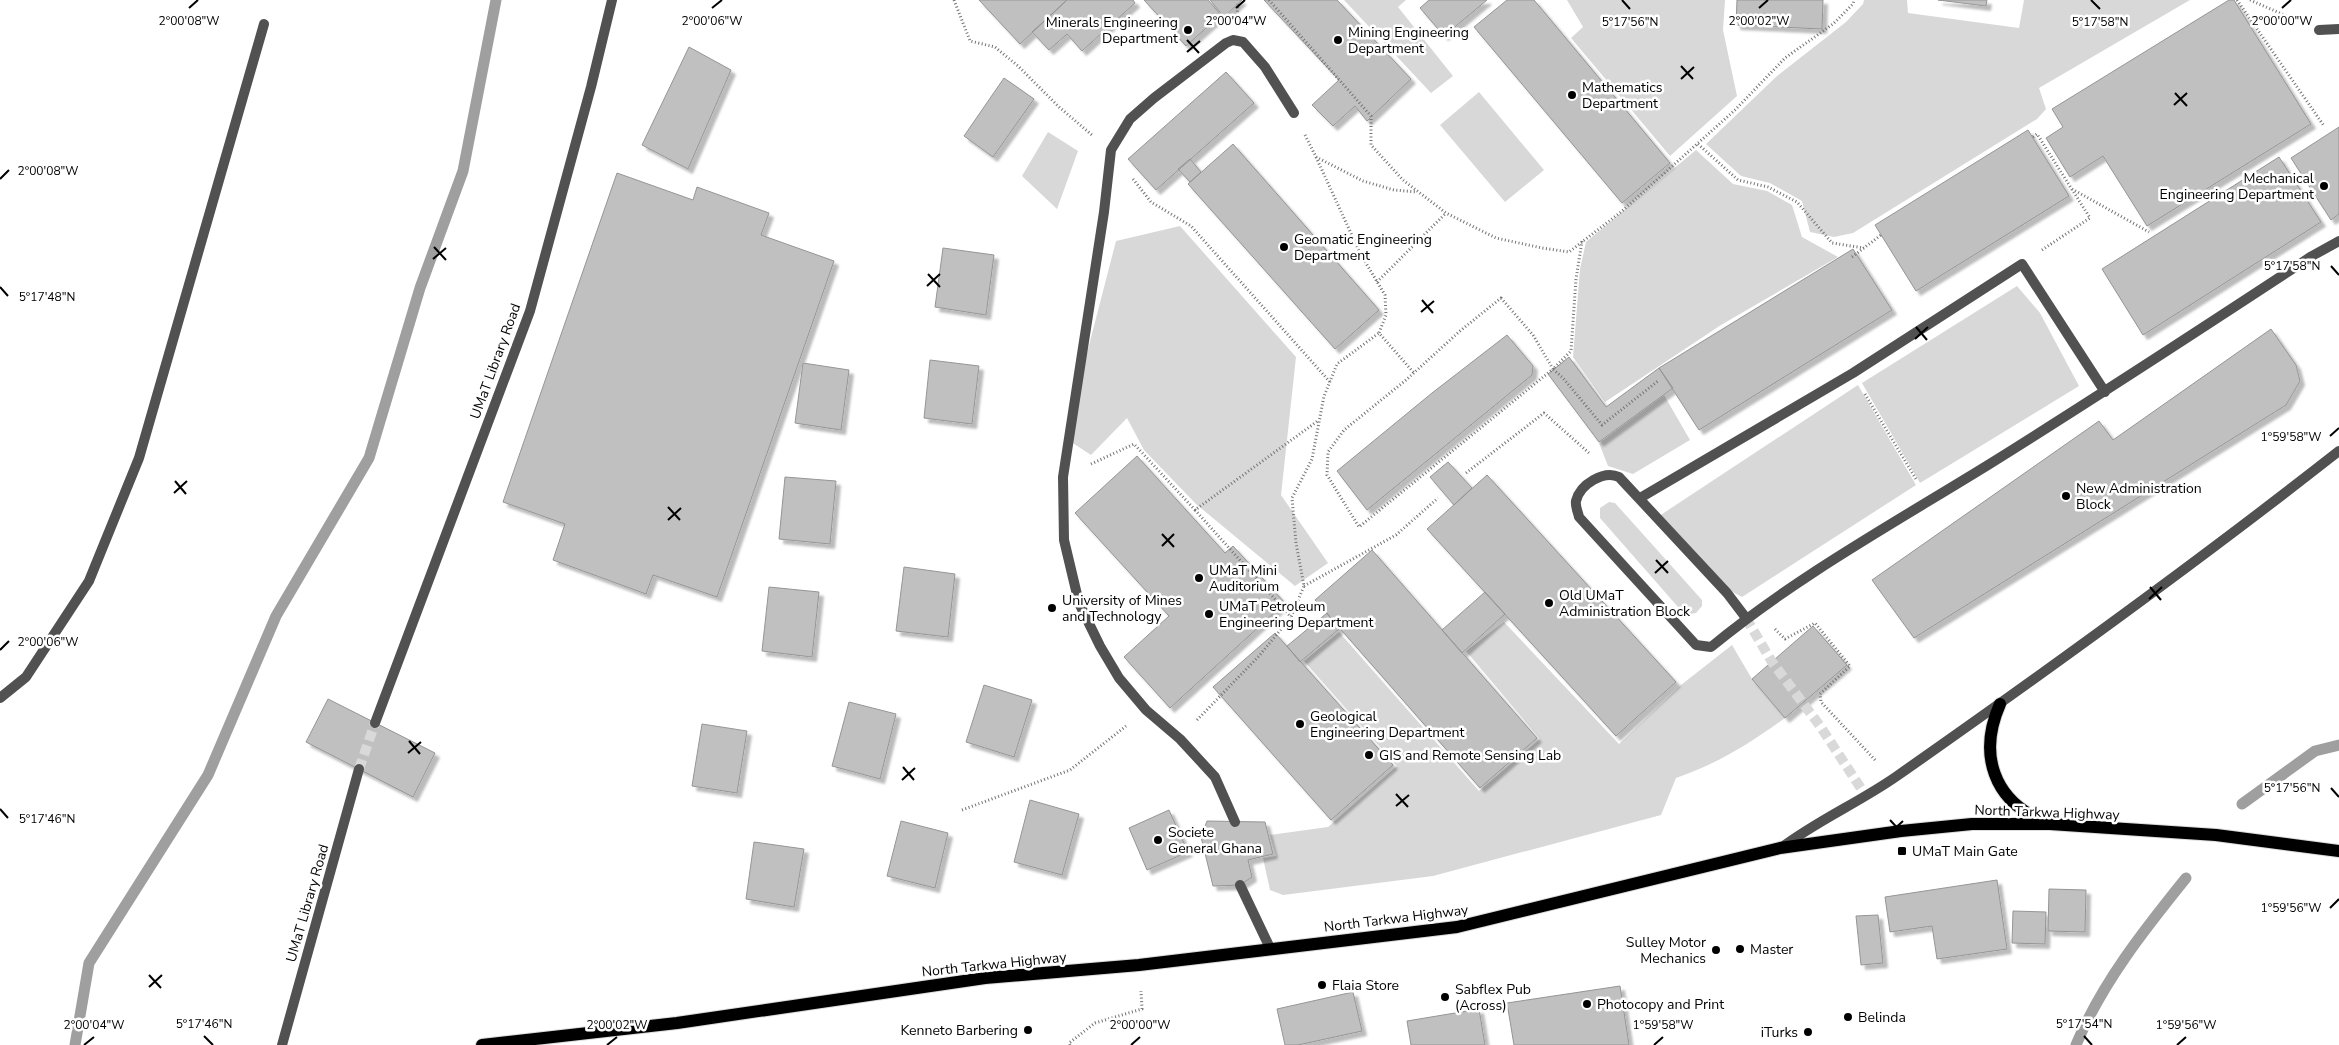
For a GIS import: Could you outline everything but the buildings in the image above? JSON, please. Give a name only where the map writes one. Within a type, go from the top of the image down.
[{"type":"main road","points":[[2000,704],[1993,721],[1989,739],[1990,758],[1995,776],[2004,792],[2017,806],[2032,817],[2050,824]]},
{"type":"main road","name":"North Tarkwa Highway","points":[[482,1045],[677,1023],[985,978],[1139,964],[1457,927],[1780,848],[1972,824],[2050,824],[2216,835],[2339,851]]},
{"type":"street","name":"UMaT Library Road","points":[[375,723],[530,310],[591,87],[612,0]]},
{"type":"street","points":[[0,698],[26,677],[89,582],[139,458],[264,24]]},
{"type":"street","points":[[2319,30],[2339,29]]},
{"type":"street","points":[[1236,822],[1215,777],[1180,738],[1146,710],[1119,678],[1100,646],[1079,603],[1064,540],[1063,477],[1104,212],[1111,150],[1130,119],[1154,98],[1226,43],[1233,40],[1243,42],[1265,67],[1294,113]]},
{"type":"street","points":[[1746,618],[1727,593],[1620,477],[1611,473],[1600,476],[1580,492],[1576,503],[1579,517],[1696,645],[1710,648],[1761,607],[2105,392],[2312,256],[2339,241]]},
{"type":"street","points":[[1640,498],[1853,373],[2022,264],[2105,392]]},
{"type":"street","points":[[1780,848],[1893,779],[2000,704],[2339,451]]},
{"type":"street","name":"UMaT Library Road","points":[[282,1045],[359,769]]},
{"type":"street","points":[[1240,885],[1270,948]]},
{"type":"path","points":[[954,0],[970,41],[995,47],[1018,66],[1059,107],[1111,150],[1151,202],[1191,226],[1330,382]]},
{"type":"path","points":[[1269,0],[1371,116],[1371,145],[1403,180],[1446,213],[1496,238],[1569,252],[1620,212],[1698,144],[1735,110],[1785,58],[1833,24],[1853,4],[1854,0]]},
{"type":"path","points":[[2237,0],[2324,126]]},
{"type":"path","points":[[2250,0],[2319,30]]},
{"type":"path","points":[[1180,738],[1259,656],[1291,617],[1304,586],[1296,543],[1292,498],[1312,459],[1324,396],[1337,364],[1380,333],[1386,315],[1385,295],[1360,253],[1294,113]]},
{"type":"path","points":[[2022,264],[2090,218],[2037,134],[2033,137]]},
{"type":"path","points":[[1698,144],[1738,180],[1768,187],[1797,202],[1832,243],[1864,248]]},
{"type":"path","points":[[1316,158],[1363,181],[1394,190],[1418,192]]},
{"type":"path","points":[[2072,189],[2148,232]]},
{"type":"path","points":[[1377,282],[1446,213]]},
{"type":"path","points":[[1852,257],[1881,235]]},
{"type":"path","points":[[1582,240],[1576,279],[1571,351],[1553,369],[1359,527],[1327,475],[1328,452],[1344,430],[1414,373],[1460,330],[1501,298],[1533,335],[1553,369],[1564,378],[1602,425],[1658,381]]},
{"type":"path","points":[[1380,333],[1414,373]]},
{"type":"path","points":[[1853,373],[1929,501]]},
{"type":"path","points":[[1466,474],[1544,413],[1611,473]]},
{"type":"path","points":[[1195,510],[1319,420]]},
{"type":"path","points":[[1063,477],[1134,444],[1291,617]]},
{"type":"path","points":[[1304,586],[1396,535],[1438,498]]},
{"type":"path","points":[[1761,607],[1778,634],[1784,639],[1815,623],[1850,666],[1820,694],[1821,702],[1893,779]]},
{"type":"path","points":[[962,810],[1070,770],[1146,710]]},
{"type":"path","points":[[1070,1045],[1069,1043],[1095,1023],[1142,1009]]},
{"type":"shaded area","points":[[1344,0],[1406,0],[1398,7],[1453,76],[1431,93]]},
{"type":"shaded area","points":[[1567,0],[1725,0],[1723,30],[1737,96],[1670,156],[1571,38],[1583,27]]},
{"type":"shaded area","points":[[1864,0],[1907,0],[1908,13],[2019,28],[2024,0],[2190,0],[2039,88],[2046,109],[2037,119],[1853,233],[1834,237],[1810,232],[1802,201],[1770,183],[1741,176],[1706,144],[1777,76],[1846,22],[1863,4]]},
{"type":"shaded area","points":[[1479,92],[1544,170],[1505,202],[1440,125]]},
{"type":"shaded area","points":[[1048,132],[1078,151],[1057,209],[1022,176]]},
{"type":"shaded area","points":[[1696,150],[1733,184],[1767,191],[1792,205],[1802,237],[1838,257],[1721,325],[1605,402],[1573,357],[1580,269],[1586,242]]},
{"type":"shaded area","points":[[1180,226],[1296,357],[1281,495],[1328,563],[1295,586],[1196,504],[1144,450],[1127,418],[1091,455],[1065,438],[1116,241]]},
{"type":"shaded area","points":[[2017,286],[2040,313],[2079,386],[1920,483],[1862,383]]},
{"type":"shaded area","points":[[1858,385],[1916,485],[1742,597],[1708,579],[1653,520]]},
{"type":"shaded area","points":[[1664,395],[1690,440],[1633,474],[1608,466],[1599,443]]},
{"type":"shaded area","points":[[1609,502],[1615,503],[1702,600],[1702,606],[1696,613],[1685,615],[1600,518],[1600,508]]},
{"type":"shaded area","points":[[1504,622],[1619,744],[1681,685],[1732,645],[1752,679],[1785,718],[1733,752],[1706,766],[1676,778],[1661,815],[1433,876],[1283,895],[1270,890],[1263,858],[1276,856],[1270,835],[1328,827],[1397,766],[1304,661],[1339,632],[1479,791],[1540,739],[1466,651]]},
{"type":"waterway","points":[[75,1045],[89,963],[208,775],[276,616],[369,458],[420,288],[463,171],[496,0]]},
{"type":"waterway","points":[[2242,804],[2315,751],[2339,745]]},
{"type":"waterway","points":[[2076,1045],[2086,1022],[2111,979],[2140,937],[2186,878]]},
{"type":"tunnel","points":[[1746,618],[1772,662],[1820,726],[1866,796]]},
{"type":"tunnel","points":[[359,769],[375,723]]},
{"type":"place","name":"Minerals Engineering Department","points":[[1188,30]]},
{"type":"place","name":"Mining Engineering Department","points":[[1338,40]]},
{"type":"place","name":"Mathematics Department","points":[[1572,95]]},
{"type":"place","name":"Mechanical Engineering Department","points":[[2324,186]]},
{"type":"place","name":"Geomatic Engineering Department","points":[[1284,247]]},
{"type":"place","name":"New Administration Block","points":[[2066,496]]},
{"type":"place","name":"UMaT Mini Auditorium","points":[[1199,578]]},
{"type":"place","name":"Old UMaT Administration Block","points":[[1549,603]]},
{"type":"place","name":"University of Mines and Technology","points":[[1052,608]]},
{"type":"place","name":"UMaT Petroleum Engineering Department","points":[[1209,614]]},
{"type":"place","name":"Geological Engineering Department","points":[[1300,724]]},
{"type":"place","name":"GIS and Remote Sensing Lab","points":[[1369,755]]},
{"type":"place","name":"Societe General Ghana","points":[[1158,840]]},
{"type":"place","name":"UMaT Main Gate","points":[[1902,851]]},
{"type":"place","name":"Master","points":[[1740,949]]},
{"type":"place","name":"Sulley Motor Mechanics","points":[[1716,950]]},
{"type":"place","name":"Flaia Store","points":[[1322,985]]},
{"type":"place","name":"Sabflex Pub (Across)","points":[[1445,997]]},
{"type":"place","name":"Photocopy and Print","points":[[1587,1004]]},
{"type":"place","name":"Belinda","points":[[1848,1017]]},
{"type":"place","name":"Kenneto Barbering","points":[[1028,1030]]},
{"type":"place","name":"iTurks","points":[[1808,1032]]}]
